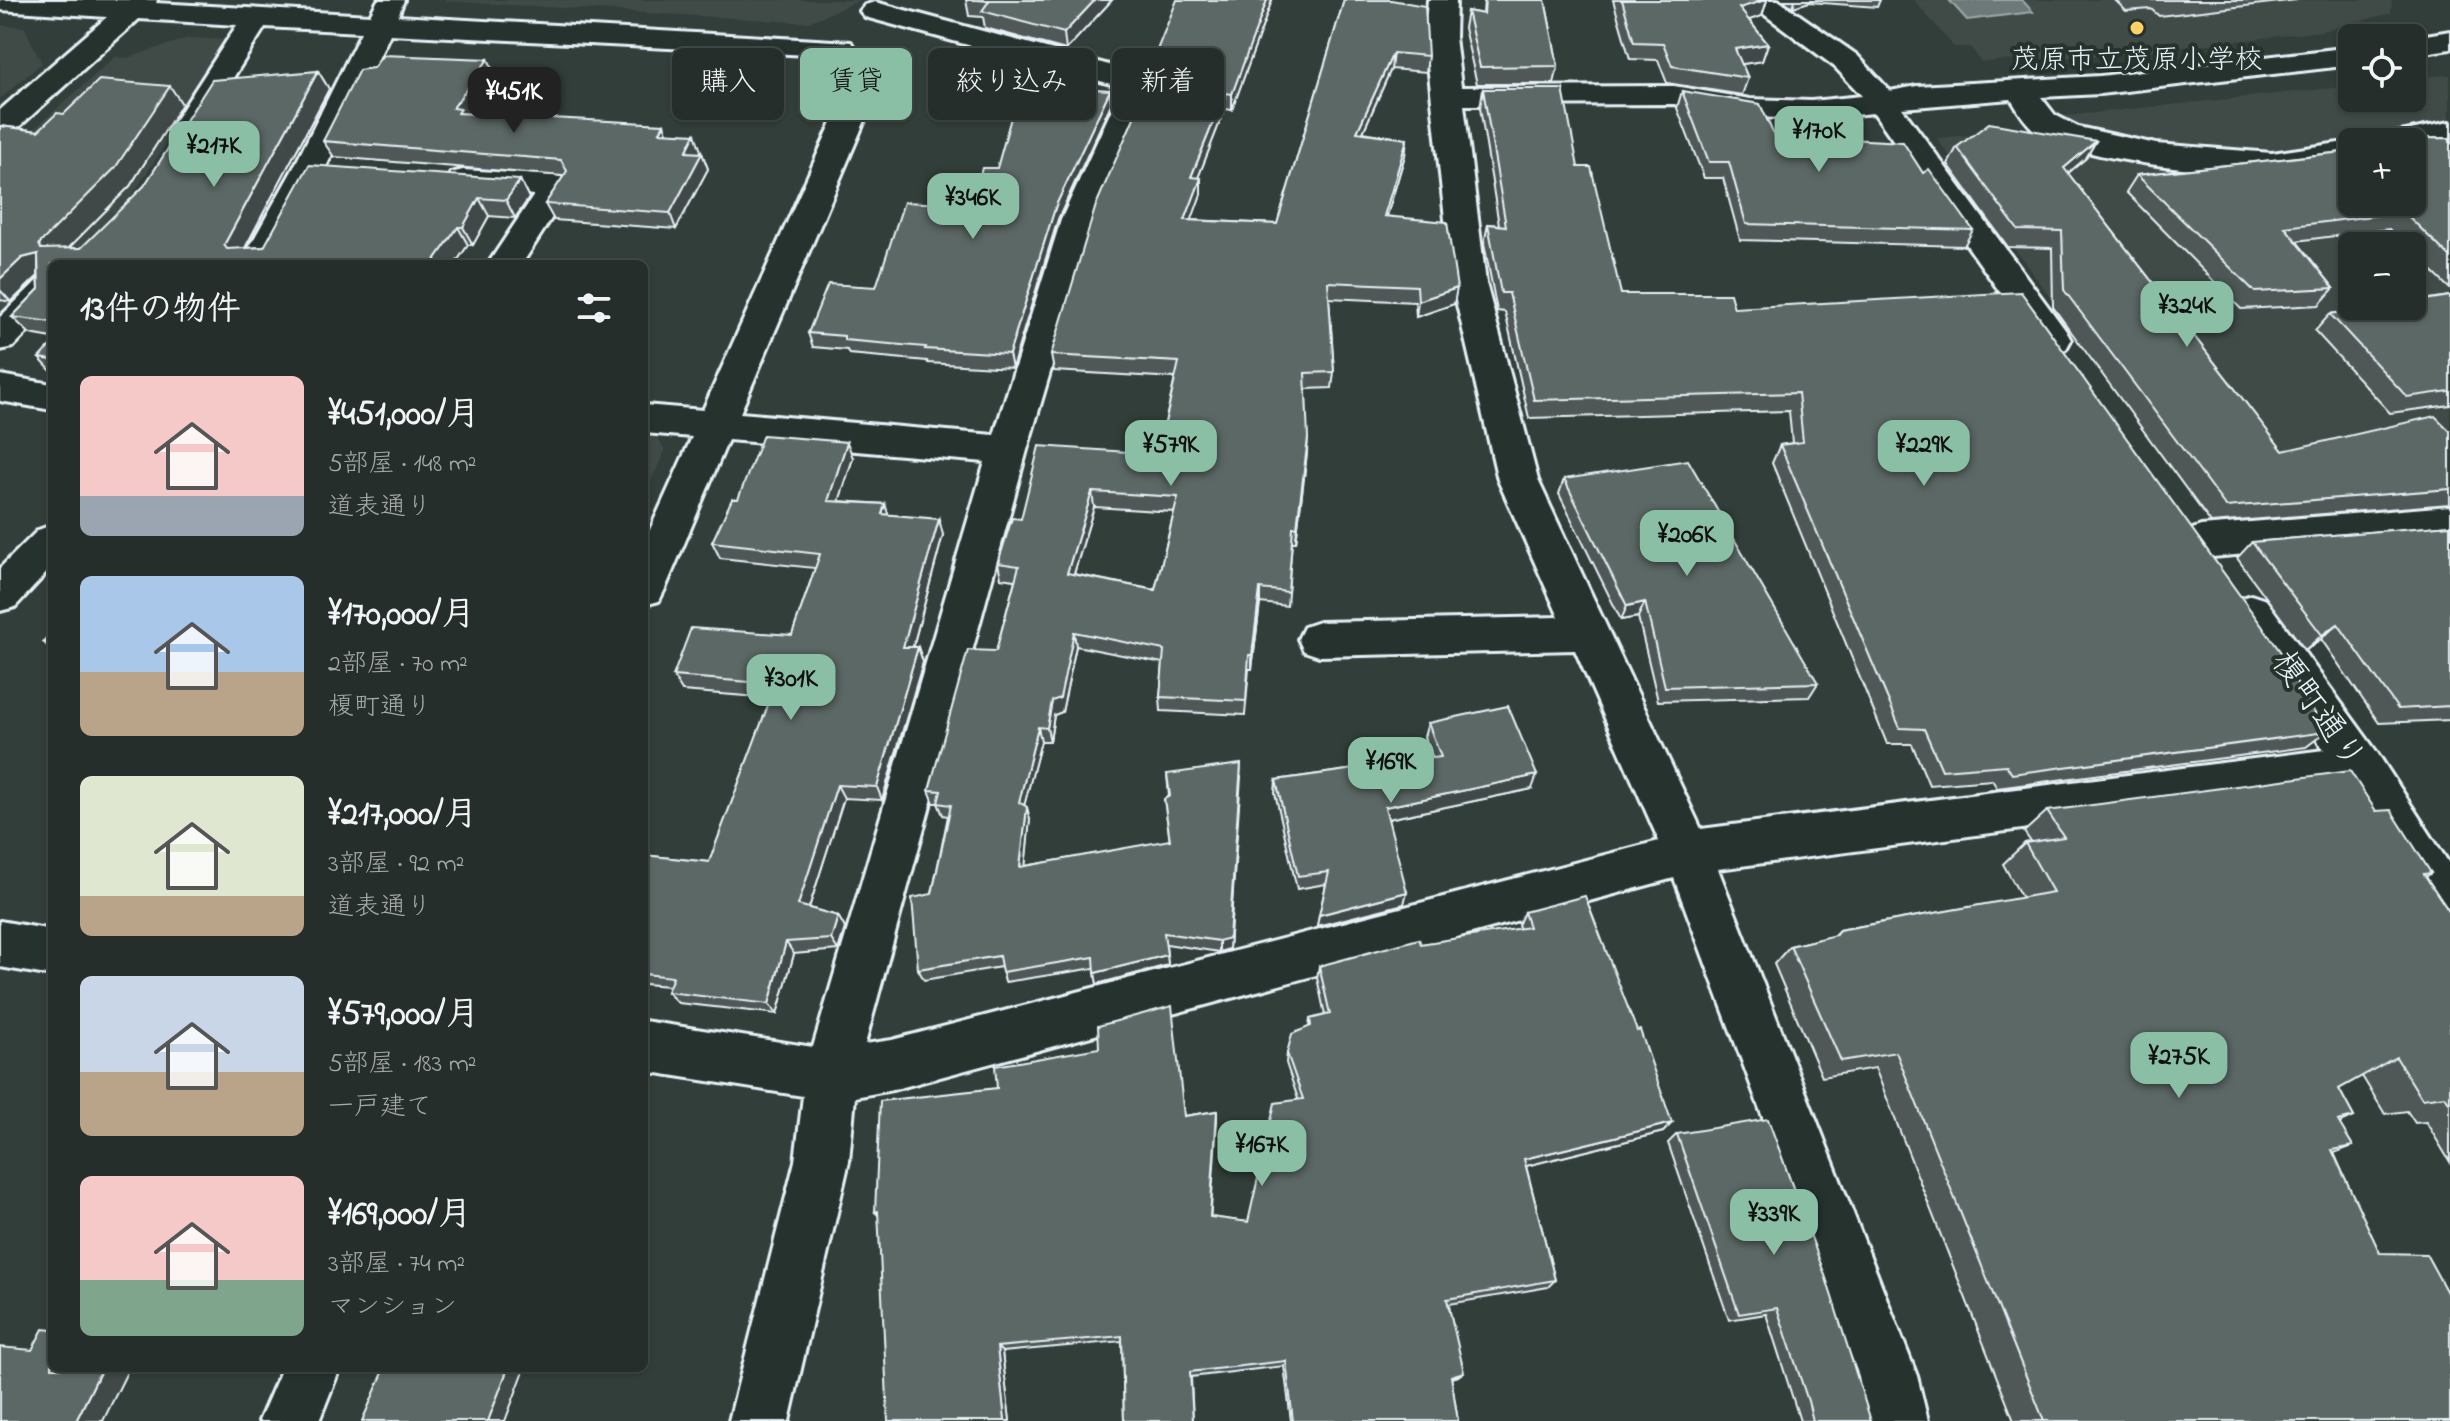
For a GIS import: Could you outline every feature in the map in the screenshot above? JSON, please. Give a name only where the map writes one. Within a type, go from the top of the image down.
[{"type":"street","points":[[1442,0],[1440,37],[1469,283],[1518,480],[1688,852],[1888,1376],[1898,1421]]},
{"type":"street","points":[[1759,0],[1852,67],[1870,85],[2078,374]]},
{"type":"street","points":[[0,1],[139,4],[256,18],[386,12],[840,48],[852,30],[878,6],[1139,82],[1078,220],[1008,450],[831,1075],[822,1161],[759,1421]]},
{"type":"street","points":[[0,127],[139,4]]},
{"type":"street","points":[[260,260],[324,170],[386,12]]},
{"type":"street","points":[[169,155],[256,18]]},
{"type":"street","points":[[2426,44],[2450,40]]},
{"type":"street","points":[[1449,96],[1674,95],[1750,108],[1811,110],[1880,103],[1917,95],[2022,91],[2221,73],[2338,58]]},
{"type":"street","points":[[2022,91],[2045,123],[2073,138],[2107,145],[2244,162],[2275,163],[2338,153]]},
{"type":"street","points":[[648,580],[849,120]]},
{"type":"street","points":[[2426,137],[2450,132]]},
{"type":"street","points":[[432,178],[556,186],[508,260]]},
{"type":"street","points":[[0,338],[48,290]]},
{"type":"street","points":[[0,388],[48,396]]},
{"type":"street","points":[[648,419],[1008,450]]},
{"type":"street","name":"榎町通り","points":[[2450,521],[2192,529],[2360,765],[2432,850],[2450,907]]},
{"type":"street","points":[[0,595],[48,545]]},
{"type":"street","points":[[1319,639],[1588,633]]},
{"type":"street","points":[[648,1047],[831,1075],[892,1065],[1626,872],[1688,852],[2360,765]]},
{"type":"street","points":[[0,944],[48,952]]},
{"type":"street","points":[[289,1421],[309,1372]]},
{"type":"shaded area","points":[[429,0],[860,0],[809,22],[796,22]]},
{"type":"shaded area","name":"茂原市立茂原小学校","points":[[1914,0],[2392,0],[2391,13],[2338,24],[2338,27],[2322,31],[2114,55],[1981,62],[1971,47],[1954,47]]},
{"type":"shaded area","points":[[1949,0],[2022,0],[2033,12],[1967,20]]},
{"type":"shaded area","points":[[0,25],[24,27],[42,63],[0,99]]},
{"type":"shaded area","points":[[189,38],[235,40],[133,194],[68,260],[48,260],[48,269],[0,329],[0,159],[115,57],[127,58]]},
{"type":"shaded area","points":[[2450,75],[2450,120],[2409,128],[2338,128],[2338,142],[2298,150],[2267,153],[2217,151],[2090,133],[2065,120],[2065,116],[2338,87],[2338,112],[2426,112],[2426,76]]},
{"type":"shaded area","points":[[1972,135],[2248,175],[2338,198],[2338,216],[2426,216],[2426,180],[2450,143],[2450,507],[2220,527],[2013,247],[1937,138]]},
{"type":"shaded area","points":[[648,437],[658,438],[665,451],[648,487]]},
{"type":"building","points":[[977,0],[1095,0],[1064,33],[982,11],[989,1]]},
{"type":"building","points":[[1177,0],[1267,0],[1232,94],[1224,95],[1224,48],[1158,48]]},
{"type":"building","points":[[1344,0],[1391,0],[1425,6],[1428,56],[1393,53],[1357,132],[1407,139],[1384,216],[1447,222],[1457,288],[1418,301],[1417,286],[1328,282],[1334,372],[1305,373],[1308,438],[1297,527],[1293,527],[1288,592],[1260,589],[1252,655],[1249,655],[1246,701],[1160,697],[1164,650],[1074,632],[1060,698],[1052,701],[1047,728],[1038,727],[1019,802],[1027,807],[1020,867],[1170,840],[1164,799],[1170,796],[1167,774],[1241,764],[1229,938],[1219,941],[1164,933],[1167,955],[1095,973],[1094,957],[1002,972],[999,956],[918,969],[912,898],[932,894],[951,805],[938,803],[941,791],[929,790],[968,650],[996,651],[1019,566],[998,563],[1012,518],[1021,519],[1039,446],[1158,454],[1179,362],[1051,355],[1096,205],[1133,120],[1214,120],[1191,177],[1201,178],[1185,220],[1277,224]],"holes":[[[1092,492],[1178,497],[1155,590],[1067,573]]]},
{"type":"building","points":[[1485,0],[1545,0],[1558,66],[1480,67],[1467,11],[1484,14]]},
{"type":"building","points":[[1622,0],[1765,0],[1739,8],[1768,44],[1735,49],[1748,78],[1672,66],[1663,43],[1634,42]]},
{"type":"building","points":[[383,55],[488,59],[453,108],[461,109],[458,113],[664,124],[660,132],[695,134],[686,152],[702,153],[670,213],[545,204],[567,171],[561,160],[323,141],[359,70],[373,68]]},
{"type":"building","points":[[318,71],[224,245],[227,249],[264,247],[309,165],[520,180],[506,200],[479,198],[463,227],[458,227],[435,260],[48,260],[48,322],[12,317],[39,289],[38,254],[22,258],[0,279],[0,126],[38,131],[57,113],[64,114],[99,80],[170,86],[115,168],[39,244],[41,249],[81,248],[144,186],[212,80]]},
{"type":"building","points":[[1096,89],[1110,90],[1096,120]]},
{"type":"building","points":[[1483,89],[1563,89],[1578,167],[1591,167],[1621,294],[1730,294],[1734,308],[2021,292],[2285,658],[2283,660],[2326,732],[2012,774],[2006,765],[1942,770],[1924,729],[1900,728],[1780,445],[1803,442],[1798,393],[1534,400],[1509,293],[1501,293],[1488,224],[1506,226]]},
{"type":"building","points":[[1682,91],[1760,104],[1774,135],[1903,142],[1923,173],[1929,169],[1973,230],[1746,224],[1729,162],[1709,162]]},
{"type":"building","points":[[1010,120],[1096,120],[1056,205],[1009,354],[925,349],[808,333],[828,284],[876,287],[904,202],[966,205],[973,180],[979,179],[982,168],[997,168]]},
{"type":"building","points":[[1989,123],[2096,141],[2064,168],[2283,451],[2435,416],[2450,431],[2450,489],[2226,507],[2064,290],[2062,231],[2018,230],[1957,147]]},
{"type":"building","points":[[2426,138],[2450,138],[2450,257],[2408,216],[2426,216]]},
{"type":"building","points":[[2338,153],[2338,216],[2372,216],[2285,227],[2334,288],[2255,292],[2137,175]]},
{"type":"building","points":[[2450,296],[2450,391],[2407,397],[2330,314],[2338,313],[2338,320],[2426,320],[2426,300]]},
{"type":"building","points":[[48,348],[48,359],[39,358]]},
{"type":"building","points":[[763,435],[847,442],[828,501],[885,504],[882,514],[939,519],[903,647],[918,647],[877,787],[837,785],[798,905],[838,916],[831,939],[786,942],[769,1004],[667,992],[673,977],[648,974],[648,855],[709,862],[776,684],[673,676],[691,628],[792,635],[820,554],[712,542],[732,499],[738,499]]},
{"type":"building","points":[[1688,460],[1818,683],[1665,687],[1645,602],[1627,606],[1564,479]]},
{"type":"building","points":[[2450,525],[2450,706],[2398,709],[2338,624],[2322,635],[2252,542]]},
{"type":"building","points":[[1508,706],[1537,775],[1385,807],[1407,892],[1319,915],[1329,872],[1298,876],[1276,780],[1441,757],[1428,723]]},
{"type":"building","points":[[2350,771],[2376,811],[2391,810],[2431,873],[2424,874],[2450,913],[2450,1104],[2445,1096],[2422,1099],[2396,1057],[2339,1089],[2354,1117],[2338,1121],[2353,1146],[2332,1150],[2380,1253],[2426,1254],[2450,1298],[2450,1421],[2044,1421],[1896,1052],[1841,1061],[1790,946],[1836,935],[1839,930],[2053,892],[2025,843],[2064,837],[2047,811]]},
{"type":"building","points":[[1585,896],[1637,1031],[1640,1030],[1672,1123],[1524,1159],[1555,1280],[1447,1299],[1464,1372],[1451,1376],[1458,1421],[1293,1421],[1286,1361],[1190,1372],[1193,1421],[1124,1421],[1122,1336],[997,1347],[1005,1421],[888,1421],[878,1211],[875,1212],[880,1101],[997,1088],[995,1066],[1099,1048],[1098,1026],[1172,1006],[1184,1116],[1217,1111],[1210,1217],[1248,1222],[1275,1103],[1303,1099],[1287,1053],[1292,1034],[1311,1026],[1310,1019],[1330,1014],[1319,966],[1419,939],[1421,944],[1529,927],[1524,912]]},
{"type":"building","points":[[1768,1119],[1826,1278],[1871,1421],[1813,1421],[1777,1308],[1739,1314],[1677,1134]]},
{"type":"building","points":[[43,1329],[48,1330],[48,1372],[100,1372],[76,1421],[0,1421],[0,1347],[32,1350]]},
{"type":"building","points":[[383,1372],[506,1372],[488,1421],[362,1421]]},
{"type":"place","name":"茂原市立茂原小学校","points":[[2137,28]]}]
